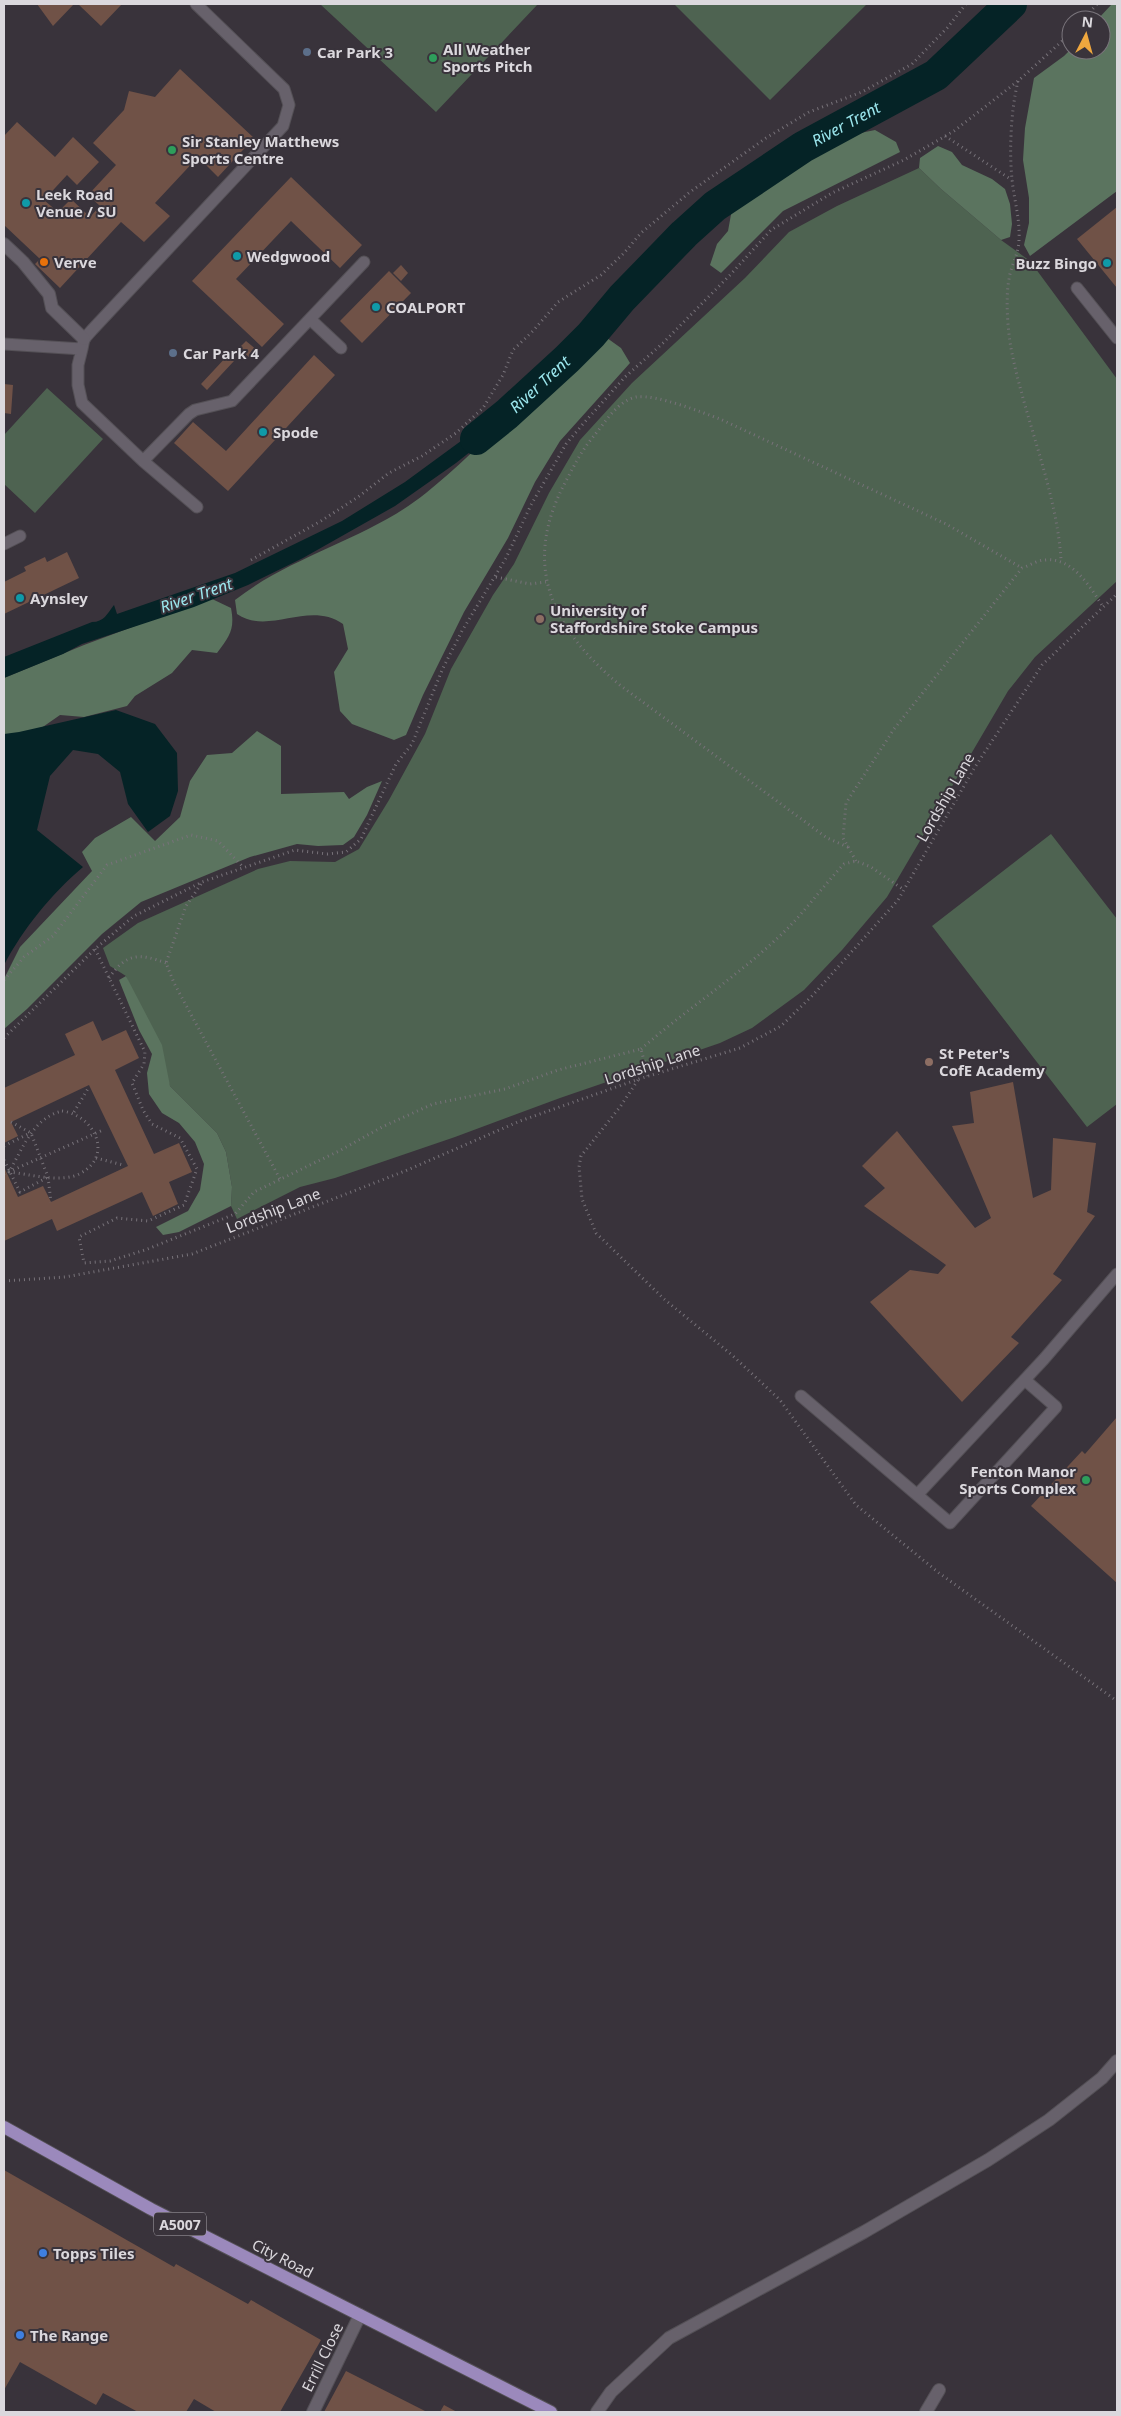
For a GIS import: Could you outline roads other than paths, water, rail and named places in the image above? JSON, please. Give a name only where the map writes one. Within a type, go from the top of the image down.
[{"type":"main road","name":"City Road","points":[[4,2127],[151,2209],[551,2412]]},
{"type":"street","points":[[4,244],[23,262],[48,294],[52,308],[83,344]]},
{"type":"street","points":[[597,2412],[611,2392],[669,2338],[864,2232],[988,2160],[1049,2120],[1102,2078],[1117,2060]]},
{"type":"street","name":"Errill Close","points":[[313,2412],[360,2315]]},
{"type":"street","points":[[930,2411],[939,2390]]},
{"type":"lane","points":[[196,4],[284,89],[289,105],[283,126],[83,344],[78,365],[78,384],[82,403],[143,461],[197,507]]},
{"type":"lane","points":[[143,461],[189,414],[195,410],[232,401],[364,262]]},
{"type":"lane","points":[[1077,288],[1117,338]]},
{"type":"lane","points":[[310,319],[341,348]]},
{"type":"lane","points":[[4,344],[83,344]]},
{"type":"lane","points":[[4,544],[20,536]]},
{"type":"lane","points":[[917,1495],[1025,1380],[1117,1274]]},
{"type":"lane","points":[[801,1396],[950,1523],[1056,1407],[1025,1380]]},
{"type":"water","points":[[506,408],[514,417],[456,463],[395,506],[303,558],[248,585],[194,607],[82,644],[63,654],[4,678],[4,657],[92,622],[100,621],[114,605],[117,614],[235,573],[342,521],[405,482]]},
{"type":"water","points":[[116,710],[155,724],[177,753],[178,791],[170,816],[148,832],[128,804],[120,772],[98,754],[73,750],[50,776],[37,830],[83,867],[71,877],[39,913],[20,938],[4,965],[4,734]]},
{"type":"waterway","name":"River Trent","points":[[476,439],[507,414],[567,359],[591,335],[622,298],[684,234],[715,206],[803,147],[936,75],[1011,4]]},
{"type":"place","name":"Car Park 3","points":[[307,52]]},
{"type":"place","name":"All Weather Sports Pitch","points":[[433,58]]},
{"type":"place","name":"Sir Stanley Matthews Sports Centre","points":[[172,150]]},
{"type":"place","name":"Leek Road Venue / SU","points":[[26,203]]},
{"type":"place","name":"Wedgwood","points":[[237,256]]},
{"type":"place","name":"Verve","points":[[44,262]]},
{"type":"place","name":"Buzz Bingo","points":[[1107,263]]},
{"type":"place","name":"COALPORT","points":[[376,307]]},
{"type":"place","name":"Car Park 4","points":[[173,353]]},
{"type":"place","name":"Spode","points":[[263,432]]},
{"type":"place","name":"Aynsley","points":[[20,598]]},
{"type":"place","name":"University of Staffordshire Stoke Campus","points":[[540,619]]},
{"type":"place","name":"St Peter's CofE Academy","points":[[929,1062]]},
{"type":"place","name":"Fenton Manor Sports Complex","points":[[1086,1480]]},
{"type":"place","name":"Topps Tiles","points":[[43,2253]]},
{"type":"place","name":"The Range","points":[[20,2335]]}]
